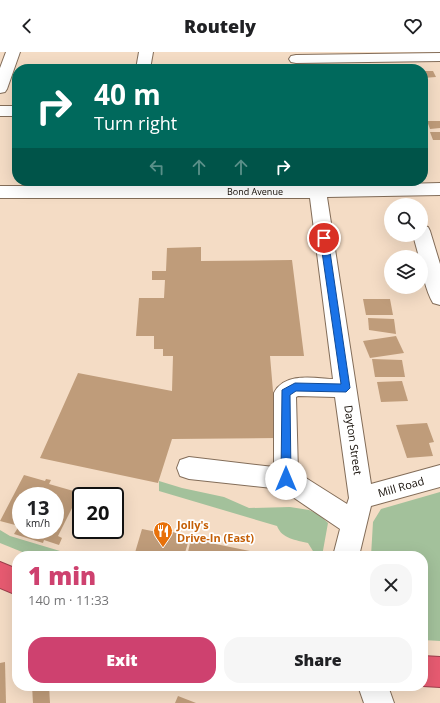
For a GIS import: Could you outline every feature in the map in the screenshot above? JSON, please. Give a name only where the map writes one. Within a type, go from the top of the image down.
[{"type":"highway","points":[[0,575],[12,580]]},
{"type":"highway","points":[[428,671],[440,672]]},
{"type":"street","points":[[0,89],[13,52]]},
{"type":"street","points":[[145,64],[146,52]]},
{"type":"street","points":[[296,60],[440,57]]},
{"type":"street","points":[[0,111],[12,111]]},
{"type":"street","name":"Bond Avenue","points":[[0,192],[130,186],[317,187],[410,192],[440,189]]},
{"type":"street","name":"Dayton Street","points":[[317,187],[362,498],[347,551]]},
{"type":"street","points":[[424,242],[440,298]]},
{"type":"street","points":[[286,479],[285,393],[295,387],[346,388]]},
{"type":"street","points":[[189,468],[286,479],[355,524]]},
{"type":"street","name":"Mill Road","points":[[362,498],[440,476]]},
{"type":"street","points":[[375,691],[380,703]]},
{"type":"green space","points":[[159,481],[182,488],[224,497],[249,508],[290,507],[309,510],[320,515],[328,523],[323,551],[313,551],[308,543],[294,540],[282,534],[277,526],[159,491]]},
{"type":"green space","points":[[440,492],[440,641],[428,640],[428,551],[371,551],[373,522],[381,509]]},
{"type":"green space","points":[[0,530],[12,537],[12,539],[20,539],[60,551],[20,551],[0,543]]},
{"type":"building","points":[[428,71],[433,71],[436,77],[428,78]]},
{"type":"building","points":[[428,121],[440,121],[440,128],[430,129]]},
{"type":"building","points":[[430,132],[440,132],[440,140],[433,140]]},
{"type":"building","points":[[201,247],[201,261],[292,260],[304,356],[270,356],[277,438],[172,439],[158,483],[40,458],[78,373],[172,391],[173,356],[163,356],[163,349],[154,349],[154,336],[136,336],[139,298],[164,298],[165,280],[152,280],[152,271],[166,271],[167,248]]},
{"type":"building","points":[[363,299],[390,299],[393,315],[366,315]]},
{"type":"building","points":[[368,318],[394,319],[396,334],[369,330]]},
{"type":"building","points":[[396,336],[404,353],[370,358],[363,341]]},
{"type":"building","points":[[372,359],[402,360],[405,377],[375,377]]},
{"type":"building","points":[[402,381],[408,401],[381,402],[377,382]]},
{"type":"building","points":[[427,423],[434,442],[429,443],[433,456],[407,458],[396,425]]},
{"type":"building","points":[[24,475],[45,481],[46,479],[51,480],[49,484],[60,487],[18,487]]},
{"type":"building","points":[[64,488],[72,491],[72,508],[64,524]]},
{"type":"building","points":[[12,498],[12,524],[0,521]]},
{"type":"building","points":[[142,529],[167,534],[168,531],[190,536],[186,551],[135,551]]},
{"type":"building","points":[[30,539],[62,539],[59,545],[44,540],[43,543]]},
{"type":"building","points":[[191,539],[250,551],[188,551]]},
{"type":"building","points":[[5,662],[6,703],[0,703],[0,663]]},
{"type":"building","points":[[32,691],[49,691],[50,703],[33,703]]},
{"type":"building","points":[[178,696],[196,703],[175,703]]},
{"type":"place","name":"Jolly's Drive-In (East)","points":[[163,548]]},
{"type":"route","points":[[286,479],[285,393],[295,387],[346,388],[324,238]]}]
